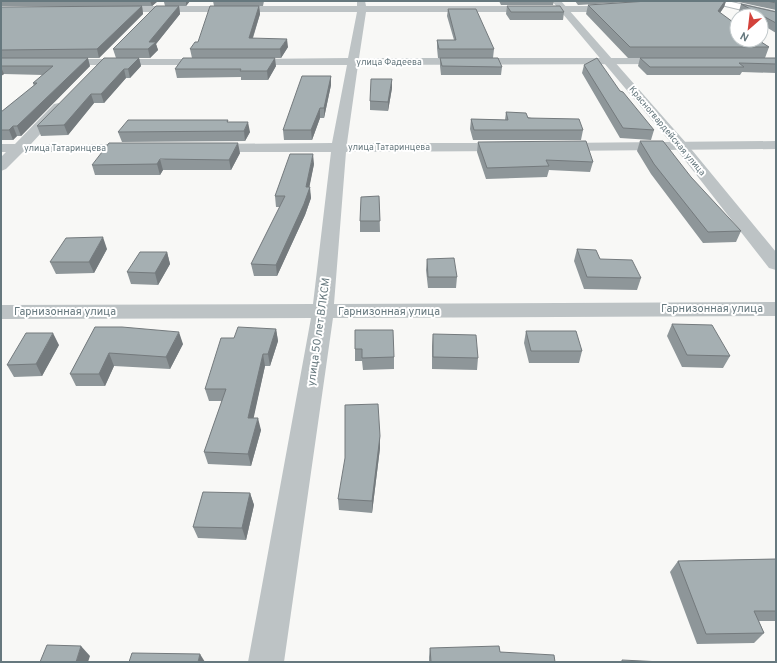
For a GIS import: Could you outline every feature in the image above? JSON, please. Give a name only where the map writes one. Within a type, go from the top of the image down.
[{"type":"main road","points":[[712,1],[776,15]]},
{"type":"street","points":[[144,20],[159,5]]},
{"type":"street","points":[[102,9],[159,5],[559,5],[624,8]]},
{"type":"street","name":"улица 50 лет ВЛКСМ","points":[[266,662],[323,312],[340,147],[361,5]]},
{"type":"street","name":"Красногвардейская улица","points":[[559,5],[682,147],[776,264]]},
{"type":"street","points":[[91,73],[112,51]]},
{"type":"street","name":"улица Фадеева","points":[[235,62],[676,61]]},
{"type":"street","points":[[1,62],[220,62]]},
{"type":"street","points":[[1,166],[69,96]]},
{"type":"street","points":[[547,147],[776,146]]},
{"type":"street","name":"улица Татаринцева","points":[[199,148],[523,147]]},
{"type":"street","name":"улица Татаринцева","points":[[1,148],[152,148]]},
{"type":"street","name":"Гарнизонная улица","points":[[1,312],[323,312],[776,309]]},
{"type":"building","points":[[648,1],[725,1],[718,11],[729,19],[729,47],[630,47],[588,5]]},
{"type":"building","points":[[741,4],[758,8],[748,8]]},
{"type":"building","points":[[142,6],[97,49],[1,50],[1,7]]},
{"type":"building","points":[[156,6],[179,6],[149,42],[156,42],[148,49],[113,49]]},
{"type":"building","points":[[210,6],[259,6],[249,38],[287,39],[280,49],[190,49],[195,42],[198,42]]},
{"type":"building","points":[[507,6],[560,6],[564,12],[511,12]]},
{"type":"building","points":[[448,9],[476,9],[494,49],[439,49],[437,40],[456,40]]},
{"type":"building","points":[[769,10],[776,12],[776,23],[769,19]]},
{"type":"building","points":[[1,58],[88,58],[17,126],[13,126],[9,130],[1,130],[1,112],[37,83],[33,83],[53,66],[1,66]]},
{"type":"building","points":[[104,58],[139,58],[128,69],[124,69],[101,94],[91,94],[64,125],[37,126]]},
{"type":"building","points":[[183,58],[275,58],[267,71],[240,71],[241,69],[175,69]]},
{"type":"building","points":[[440,58],[498,58],[502,67],[442,66]]},
{"type":"building","points":[[597,58],[620,91],[623,92],[654,130],[623,128],[584,65]]},
{"type":"building","points":[[640,58],[776,58],[776,64],[739,63],[744,67],[650,67]]},
{"type":"building","points":[[302,76],[331,76],[324,108],[320,108],[311,130],[283,130]]},
{"type":"building","points":[[371,79],[392,79],[388,102],[370,101]]},
{"type":"building","points":[[506,112],[526,113],[528,118],[579,119],[583,130],[474,130],[471,119],[508,120]]},
{"type":"building","points":[[128,120],[228,120],[227,122],[248,122],[244,131],[118,132]]},
{"type":"building","points":[[586,141],[593,162],[546,160],[549,166],[487,168],[478,142]]},
{"type":"building","points":[[640,141],[663,141],[691,177],[741,231],[708,232],[654,164]]},
{"type":"building","points":[[109,143],[238,143],[229,160],[160,159],[157,164],[92,165]]},
{"type":"building","points":[[290,154],[313,154],[306,187],[310,187],[304,204],[276,265],[251,264],[285,196],[275,196]]},
{"type":"building","points":[[379,196],[380,221],[360,221],[361,197]]},
{"type":"building","points":[[103,237],[89,262],[50,262],[66,238]]},
{"type":"building","points":[[577,249],[596,250],[600,259],[632,260],[641,278],[587,277]]},
{"type":"building","points":[[140,252],[167,252],[155,273],[127,272]]},
{"type":"building","points":[[454,258],[457,277],[428,277],[427,259]]},
{"type":"building","points":[[672,324],[712,325],[730,356],[687,355]]},
{"type":"building","points":[[95,327],[122,327],[179,332],[166,357],[109,353],[99,374],[70,374]]},
{"type":"building","points":[[238,327],[276,329],[268,354],[263,354],[248,418],[258,418],[248,454],[204,452],[226,389],[205,389],[221,338],[234,338]]},
{"type":"building","points":[[355,330],[393,330],[394,357],[362,358],[362,349],[355,349]]},
{"type":"building","points":[[526,331],[576,331],[582,351],[531,351]]},
{"type":"building","points":[[26,333],[53,333],[36,364],[7,365]]},
{"type":"building","points":[[433,334],[476,335],[478,358],[433,357]]},
{"type":"building","points":[[378,404],[380,436],[372,501],[338,499],[345,458],[345,405]]},
{"type":"building","points":[[203,492],[250,493],[242,528],[193,527]]},
{"type":"building","points":[[776,559],[776,611],[754,611],[764,633],[706,634],[678,561]]},
{"type":"building","points":[[47,645],[81,646],[76,662],[40,662]]},
{"type":"building","points":[[499,646],[500,652],[554,655],[555,662],[431,662],[430,648]]},
{"type":"building","points":[[132,653],[200,654],[198,662],[129,662]]},
{"type":"building","points":[[622,660],[662,662],[622,662]]}]
